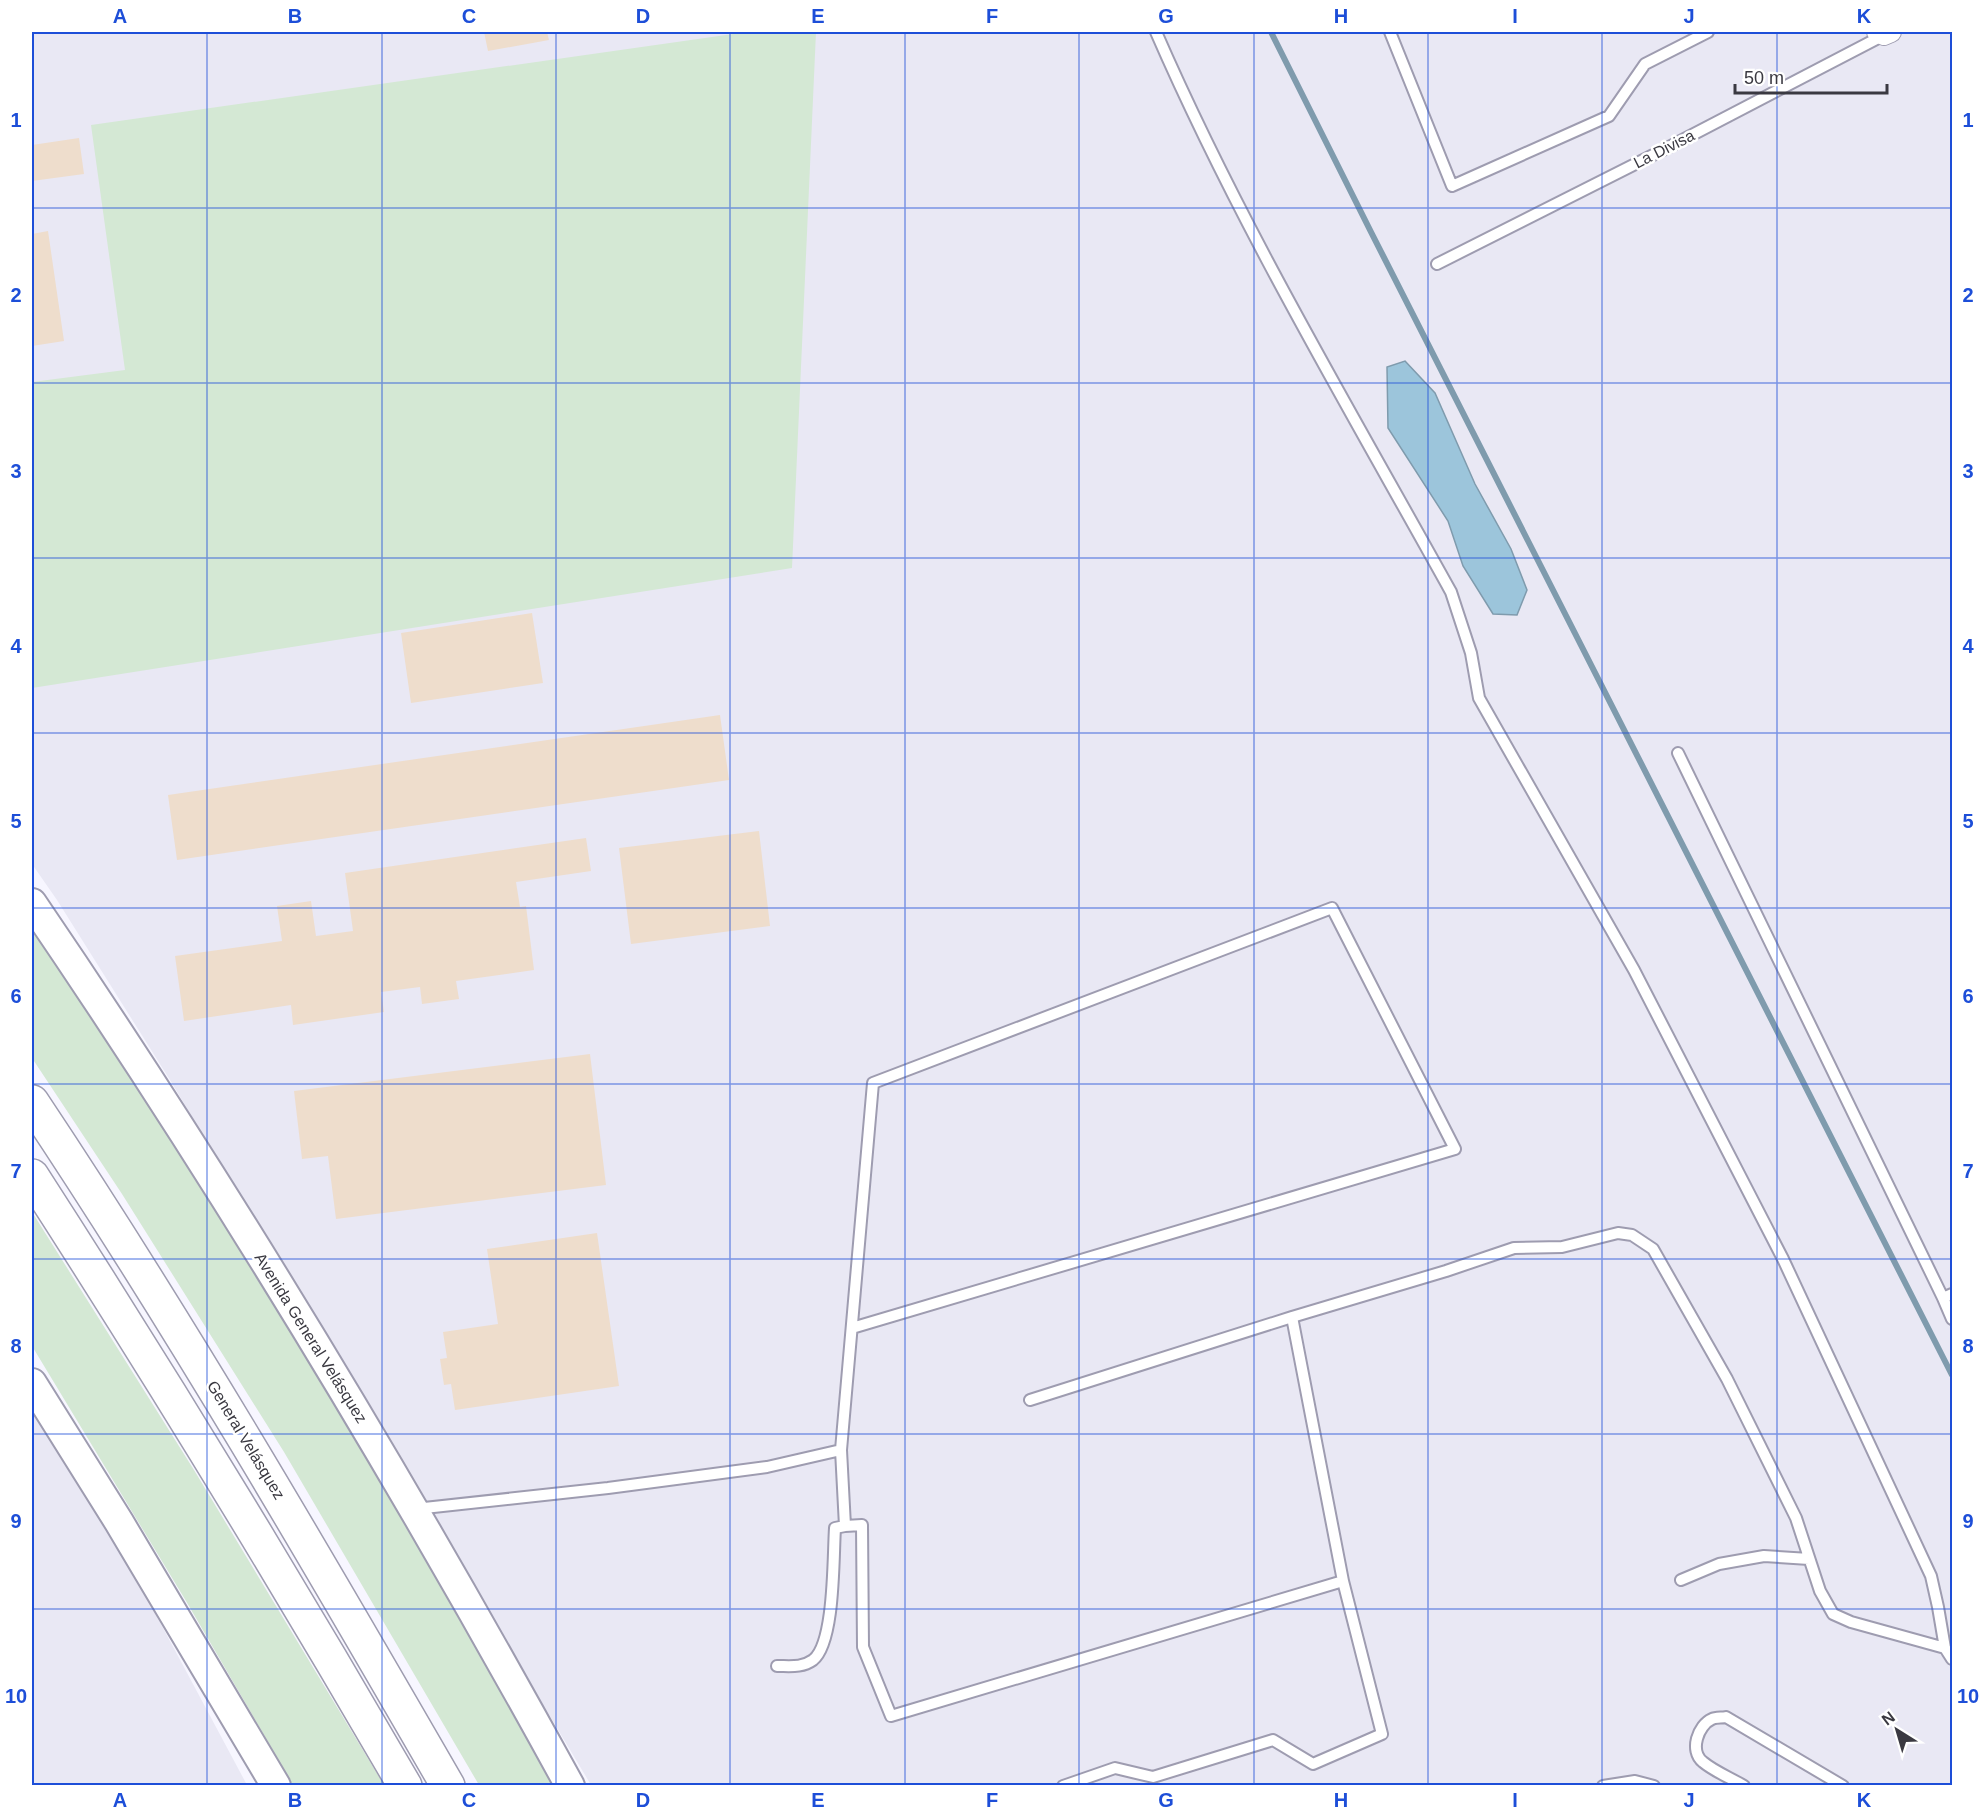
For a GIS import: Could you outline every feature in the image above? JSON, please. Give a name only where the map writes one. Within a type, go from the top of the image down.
[{"type":"highway","name":"General Velásquez","points":[[32,1102],[124,1243],[214,1388],[307,1541],[448,1785]]},
{"type":"highway","points":[[32,1176],[183,1415],[322,1643],[405,1785]]},
{"type":"street","name":"Avenida General Velásquez","points":[[32,903],[186,1137],[274,1277],[415,1509],[570,1785]]},
{"type":"street","points":[[32,1383],[119,1522],[276,1785]]},
{"type":"lane","points":[[1156,32],[1192,112],[1265,257],[1451,592],[1471,653],[1479,698],[1634,970],[1783,1259],[1931,1576],[1945,1648],[1953,1659]]},
{"type":"lane","points":[[1390,32],[1452,186],[1609,116],[1645,64],[1708,32]]},
{"type":"lane","name":"La Divisa","points":[[1437,264],[1667,148],[1884,33]]},
{"type":"lane","points":[[1678,753],[1948,1296],[1953,1319]]},
{"type":"lane","points":[[845,1526],[841,1450],[873,1083],[1332,908],[1455,1149],[852,1328]]},
{"type":"lane","points":[[1030,1400],[1514,1248],[1562,1248],[1618,1233],[1632,1235],[1653,1249],[1727,1379],[1796,1518],[1820,1591],[1833,1614],[1851,1622],[1945,1648]]},
{"type":"lane","points":[[1064,1785],[1115,1768],[1150,1781],[1273,1740],[1313,1764],[1382,1734],[1343,1581],[1292,1317]]},
{"type":"lane","points":[[415,1509],[608,1488],[767,1467],[841,1450]]},
{"type":"lane","points":[[777,1666],[800,1666],[815,1659],[829,1629],[835,1528],[845,1526],[862,1525],[863,1647],[891,1716],[1343,1581]]},
{"type":"lane","points":[[1681,1580],[1719,1564],[1764,1556],[1809,1559]]},
{"type":"lane","points":[[1744,1785],[1701,1761],[1697,1752],[1698,1736],[1701,1728],[1713,1719],[1726,1717],[1843,1785]]},
{"type":"lane","points":[[1602,1785],[1635,1781],[1654,1785]]},
{"type":"shaded area","points":[[32,32],[1952,32],[1952,1785],[591,1785],[170,1080],[32,864]]},
{"type":"shaded area","points":[[32,1412],[132,1570],[247,1785],[32,1785]]},
{"type":"green space","points":[[747,32],[816,32],[792,568],[32,688],[32,382],[125,370],[91,125]]},
{"type":"green space","points":[[32,923],[313,1360],[557,1785],[479,1785],[284,1452],[122,1194],[32,1058]]},
{"type":"green space","points":[[32,1212],[194,1470],[384,1785],[293,1785],[186,1601],[32,1346]]},
{"type":"water","points":[[1405,361],[1435,393],[1475,484],[1511,549],[1527,590],[1517,615],[1493,614],[1463,566],[1448,521],[1388,428],[1387,367]]},
{"type":"building","points":[[484,32],[547,32],[549,40],[488,51]]},
{"type":"building","points":[[79,138],[84,174],[32,181],[32,145]]},
{"type":"building","points":[[48,231],[64,341],[32,346],[32,234]]},
{"type":"building","points":[[532,613],[543,683],[411,703],[401,633]]},
{"type":"building","points":[[720,715],[729,780],[177,860],[168,795]]},
{"type":"building","points":[[759,831],[770,926],[631,944],[619,848]]},
{"type":"building","points":[[586,838],[591,871],[516,882],[520,907],[526,906],[534,970],[456,981],[459,999],[422,1004],[420,987],[381,992],[384,1012],[293,1025],[291,1005],[184,1021],[175,956],[282,941],[277,906],[311,901],[316,936],[353,931],[345,873]]},
{"type":"building","points":[[590,1054],[606,1185],[336,1219],[328,1156],[302,1159],[294,1091]]},
{"type":"building","points":[[597,1233],[619,1386],[455,1410],[451,1384],[444,1385],[440,1359],[447,1358],[443,1332],[498,1324],[487,1249]]},
{"type":"waterway","points":[[1271,32],[1952,1375]]}]
